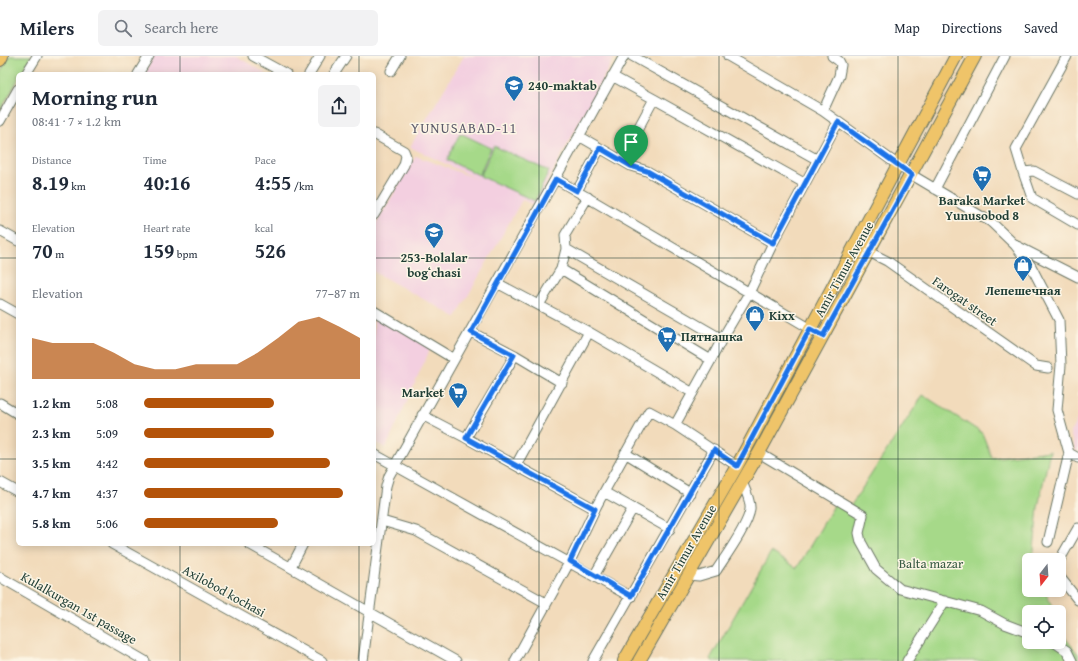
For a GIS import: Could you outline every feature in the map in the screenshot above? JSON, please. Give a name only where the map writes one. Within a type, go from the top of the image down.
[{"type":"main road","points":[[0,60],[2,56]]},
{"type":"main road","name":"Amir Timur Avenue","points":[[624,661],[737,466],[956,56]]},
{"type":"main road","name":"Amir Timur Avenue","points":[[639,661],[759,453],[976,56]]},
{"type":"street","points":[[27,72],[37,56]]},
{"type":"street","points":[[139,72],[149,56]]},
{"type":"street","points":[[253,56],[282,72]]},
{"type":"street","points":[[310,72],[320,56]]},
{"type":"street","points":[[335,72],[346,56]]},
{"type":"street","points":[[391,71],[400,56]]},
{"type":"street","points":[[363,661],[386,486],[394,465],[471,332],[624,56]]},
{"type":"street","points":[[632,56],[818,160]]},
{"type":"street","points":[[728,56],[823,111],[912,175],[991,222],[1015,245],[1031,266],[1059,320],[1061,365],[1057,410],[1069,453],[1048,542]]},
{"type":"street","points":[[823,111],[841,71],[839,61],[832,56]]},
{"type":"street","points":[[935,189],[1005,56]]},
{"type":"street","points":[[1067,56],[1016,149],[1032,198],[1078,225]]},
{"type":"street","points":[[612,76],[804,183]]},
{"type":"street","points":[[0,121],[16,93]]},
{"type":"street","points":[[621,160],[654,99]]},
{"type":"street","points":[[675,426],[722,339],[749,293],[804,183],[838,122]]},
{"type":"street","points":[[376,135],[404,151],[406,156],[404,165],[377,205]]},
{"type":"street","points":[[579,136],[631,166],[647,171],[773,243]]},
{"type":"street","points":[[577,191],[600,148]]},
{"type":"street","points":[[1023,172],[1034,171],[1078,194]]},
{"type":"street","points":[[556,179],[823,336]]},
{"type":"street","points":[[539,305],[561,269],[566,249],[565,235],[588,197]]},
{"type":"street","points":[[0,231],[16,240]]},
{"type":"street","points":[[1015,245],[1078,277]]},
{"type":"street","points":[[566,249],[722,339]]},
{"type":"street","name":"Farogat street","points":[[869,252],[887,262],[1036,366],[1048,368]]},
{"type":"street","points":[[561,269],[711,360]]},
{"type":"street","points":[[497,283],[589,332],[693,393]]},
{"type":"street","points":[[0,304],[16,313]]},
{"type":"street","points":[[376,312],[454,359]]},
{"type":"street","points":[[471,332],[562,383]]},
{"type":"street","points":[[516,465],[589,332]]},
{"type":"street","points":[[466,438],[514,355]]},
{"type":"street","points":[[0,403],[16,413]]},
{"type":"street","points":[[514,661],[570,561],[595,509],[649,410],[737,466]]},
{"type":"street","points":[[422,415],[595,509]]},
{"type":"street","points":[[593,661],[714,450]]},
{"type":"street","points":[[625,453],[690,494]]},
{"type":"street","points":[[759,453],[863,515],[859,533],[861,542],[876,569],[900,589],[981,611],[1005,624],[1022,630]]},
{"type":"street","points":[[1069,453],[1078,458]]},
{"type":"street","points":[[376,455],[631,596]]},
{"type":"street","points":[[0,482],[16,491]]},
{"type":"street","points":[[688,575],[699,576],[716,571],[738,535],[748,517],[750,508],[742,482]]},
{"type":"street","points":[[604,492],[670,529]]},
{"type":"street","points":[[594,576],[633,508]]},
{"type":"street","points":[[382,521],[416,531],[546,603]]},
{"type":"street","points":[[1064,553],[1078,528]]},
{"type":"street","points":[[252,546],[456,661]]},
{"type":"street","points":[[291,568],[302,546]]},
{"type":"street","name":"Axilobod kochasi","points":[[126,548],[322,661]]},
{"type":"street","name":"Kulalkurgan 1st passage","points":[[0,577],[145,661]]},
{"type":"street","points":[[1066,585],[1078,600]]},
{"type":"street","points":[[907,661],[945,601]]},
{"type":"street","points":[[1064,649],[1067,651],[1072,661]]},
{"type":"shaded area","points":[[154,56],[236,56],[264,72],[145,72]]},
{"type":"shaded area","points":[[464,56],[615,56],[535,205],[522,200],[456,317],[376,273],[376,224],[416,156],[477,179],[410,147]]},
{"type":"shaded area","points":[[376,318],[432,345],[386,448],[376,442]]},
{"type":"shaded area","points":[[1078,418],[1078,452],[1076,451],[1070,433]]},
{"type":"green space","points":[[9,56],[31,56],[22,72],[16,72],[16,83],[0,111],[0,73]]},
{"type":"green space","points":[[460,133],[491,148],[479,175],[447,160]]},
{"type":"green space","points":[[494,146],[549,171],[535,201],[480,176]]},
{"type":"green space","name":"Balta mazar","points":[[923,395],[982,433],[992,458],[1050,451],[1038,507],[1034,553],[1022,553],[1022,597],[1048,597],[1052,605],[1022,605],[1022,649],[1066,649],[1066,639],[1078,654],[1078,661],[713,661],[710,659],[771,552],[797,568],[835,504],[848,510]]},
{"type":"place","name":"240-maktab","points":[[514,102]]},
{"type":"place","name":"Baraka Market Yunusobod 8","points":[[982,192]]},
{"type":"place","name":"253-Bolalar bogʻchasi","points":[[434,249]]},
{"type":"place","name":"Лепешечная","points":[[1023,282]]},
{"type":"place","name":"Kixx","points":[[755,332]]},
{"type":"place","name":"Пятнашка","points":[[667,353]]},
{"type":"place","name":"Market","points":[[458,409]]},
{"type":"district","name":"YUNUSABAD-11","points":[[464,128]]},
{"type":"route","points":[[838,122],[912,175],[823,336],[810,329],[737,466],[714,450],[631,596],[570,561],[595,509],[466,438],[514,355],[471,332],[556,179],[577,191],[600,148],[631,166],[647,171],[773,243],[838,122]]}]
